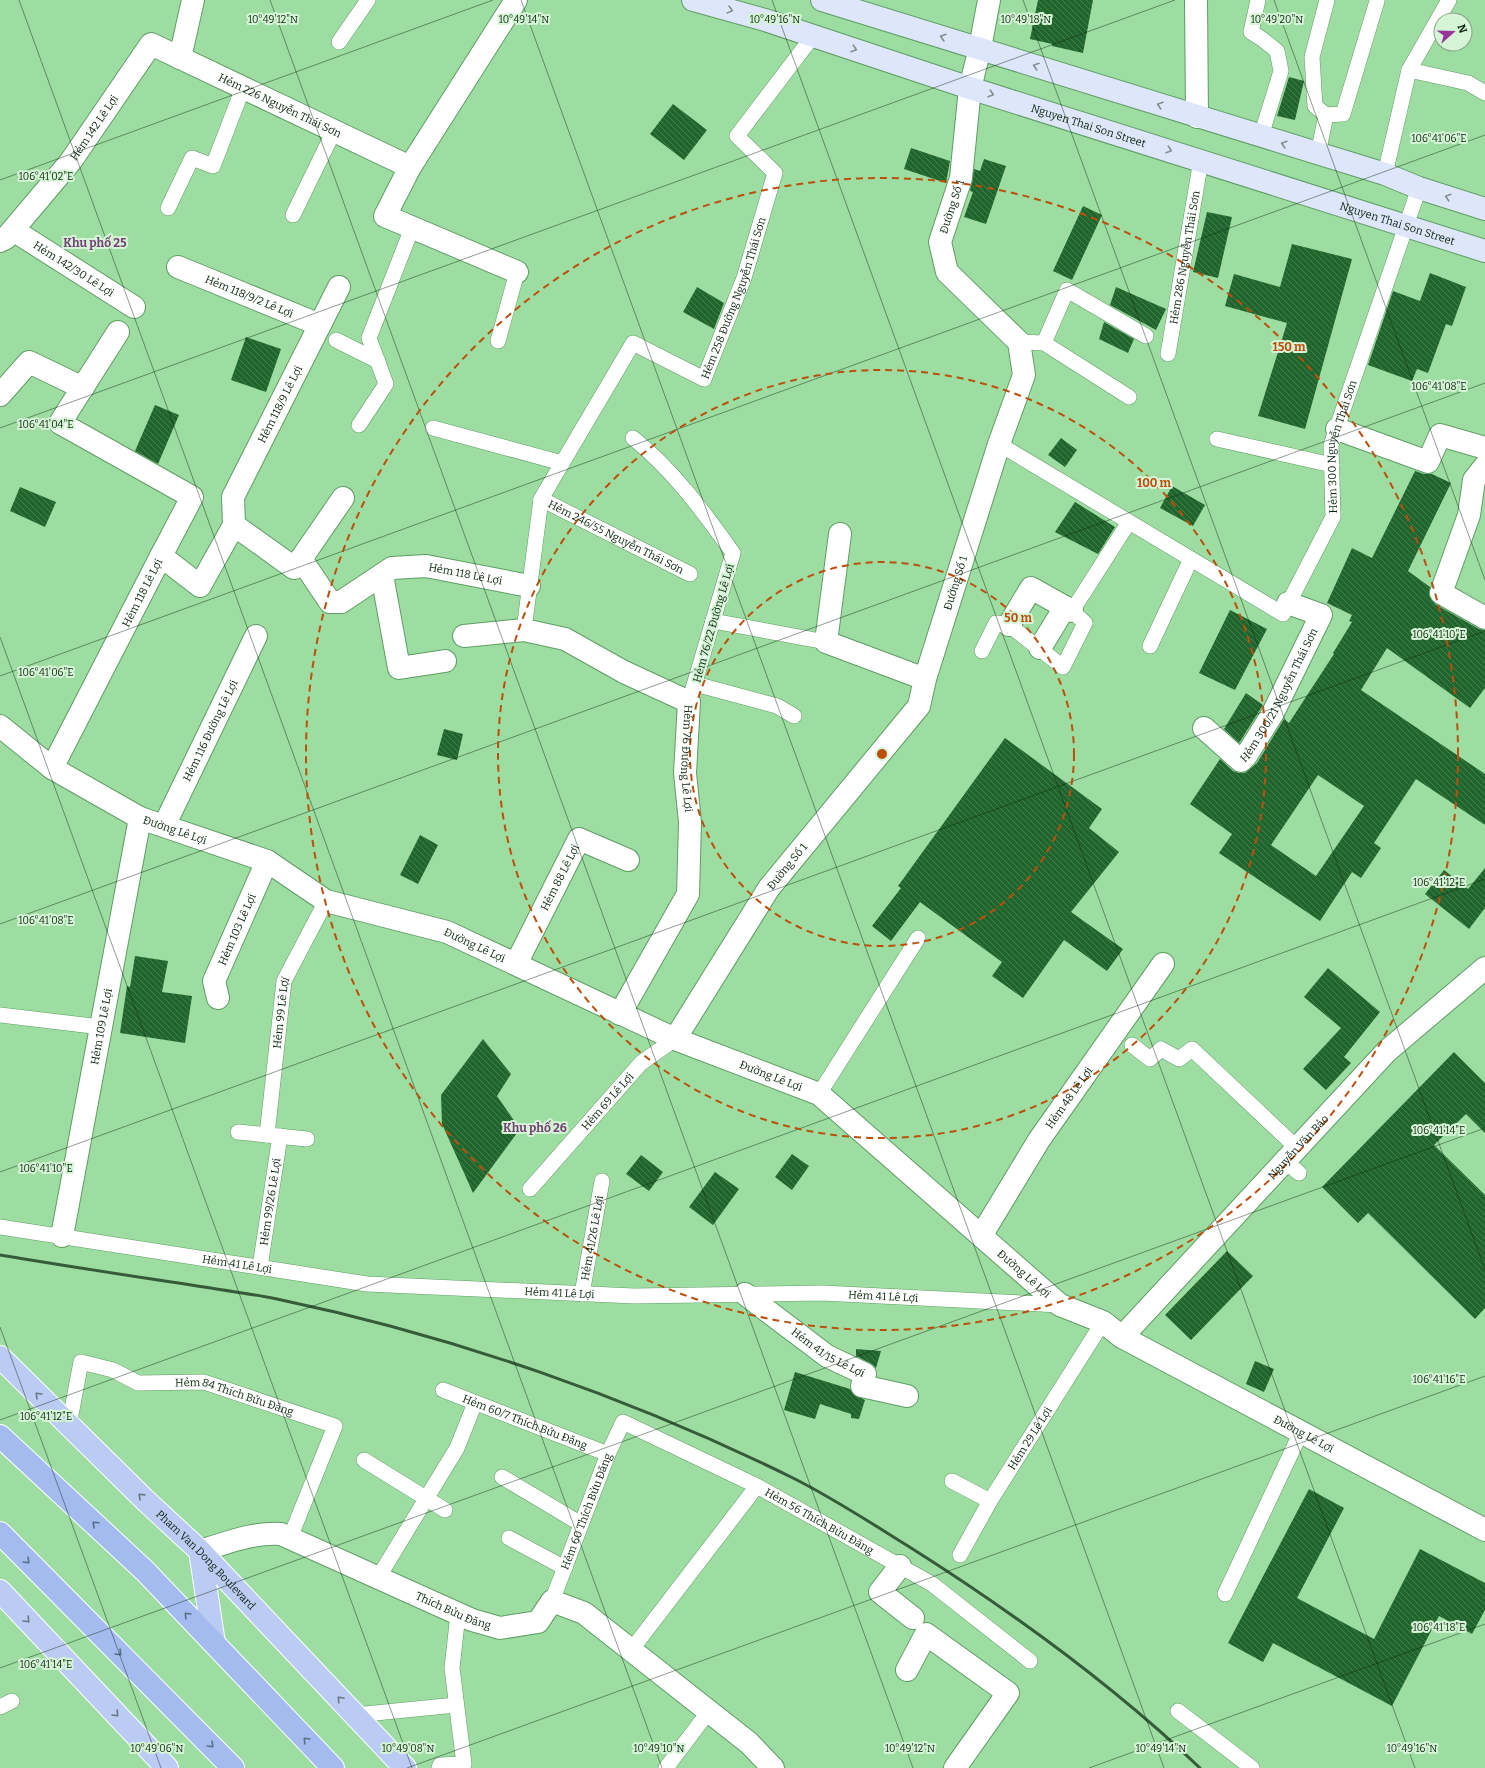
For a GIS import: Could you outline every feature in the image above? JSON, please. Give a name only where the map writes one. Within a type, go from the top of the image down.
[{"type":"highway","points":[[0,1436],[145,1571],[333,1768]]},
{"type":"highway","points":[[0,1533],[233,1768]]},
{"type":"main road","name":"Nguyen Thai Son Street","points":[[693,0],[765,20],[970,88],[1485,251]]},
{"type":"main road","points":[[822,0],[1385,174],[1419,188],[1485,209]]},
{"type":"main road","name":"Pham Van Dong Boulevard","points":[[0,1357],[145,1500],[200,1551],[406,1768]]},
{"type":"main road","points":[[200,1551],[214,1643]]},
{"type":"main road","points":[[0,1591],[168,1768]]},
{"type":"street","points":[[180,58],[193,0]]},
{"type":"street","points":[[516,0],[410,167],[385,216],[517,272]]},
{"type":"street","points":[[970,88],[980,48],[989,0]]},
{"type":"street","points":[[1196,0],[1197,117]]},
{"type":"street","name":"Hẻm 226 Nguyễn Thái Sơn","points":[[151,44],[410,167]]},
{"type":"street","name":"Hẻm 142 Lê Lợi","points":[[6,236],[71,161],[151,44]]},
{"type":"street","name":"Đường Số 1","points":[[675,1039],[769,888],[919,706],[999,444],[1024,375],[1019,342],[947,272],[940,242],[961,178],[970,88]]},
{"type":"street","name":"Hẻm 142/30 Lê Lợi","points":[[6,236],[134,307]]},
{"type":"street","name":"Hẻm 118/9/2 Lê Lợi","points":[[178,267],[320,325]]},
{"type":"street","name":"Hẻm 118/9 Lê Lợi","points":[[234,525],[233,497],[339,287]]},
{"type":"street","points":[[118,332],[60,423],[192,496],[161,556]]},
{"type":"street","points":[[0,395],[29,362],[83,388]]},
{"type":"street","points":[[1337,429],[1428,462],[1440,435],[1485,448]]},
{"type":"street","points":[[1485,466],[1474,480],[1469,515],[1441,593],[1485,618]]},
{"type":"street","points":[[234,525],[294,568],[343,498]]},
{"type":"street","name":"Hẻm 118 Lê Lợi","points":[[52,768],[161,556],[200,586],[234,525]]},
{"type":"street","points":[[840,534],[826,642],[926,679]]},
{"type":"street","name":"Hẻm 118 Lê Lợi","points":[[301,560],[330,602],[341,602],[392,568],[426,566],[529,586]]},
{"type":"street","points":[[382,575],[399,668],[446,661]]},
{"type":"street","points":[[1009,625],[1031,588],[1069,609],[1040,648]]},
{"type":"street","name":"Hẻm 300/21 Nguyễn Thái Sơn","points":[[1204,728],[1241,760],[1246,756],[1273,713],[1322,615],[1288,603]]},
{"type":"street","name":"Hẻm 76 Đường Lê Lợi","points":[[464,636],[524,630],[565,639],[624,672],[692,693],[685,773],[690,822],[688,894],[620,1014]]},
{"type":"street","name":"Hẻm 116 Đường Lê Lợi","points":[[164,826],[256,636]]},
{"type":"street","name":"Đường Lê Lợi","points":[[0,726],[52,768],[140,818],[267,861],[326,901],[447,932],[675,1039],[819,1094],[1060,1305],[1103,1322],[1122,1337],[1485,1530]]},
{"type":"street","name":"Hẻm 109 Lê Lợi","points":[[62,1236],[140,818]]},
{"type":"street","name":"Hẻm 88 Lê Lợi","points":[[516,964],[579,839],[628,860]]},
{"type":"street","name":"Hẻm 103 Lê Lợi","points":[[218,998],[214,982],[267,861]]},
{"type":"street","name":"Hẻm 48 Lê Lợi","points":[[981,1236],[1039,1140],[1163,964]]},
{"type":"street","name":"Nguyễn Văn Bảo","points":[[1122,1337],[1294,1160],[1387,1051],[1485,968]]},
{"type":"street","name":"Hẻm 41/15 Lê Lợi","points":[[745,1294],[827,1356],[865,1374],[862,1386],[907,1396]]},
{"type":"street","name":"Thích Bửu Đăng","points":[[200,1551],[244,1537],[266,1533],[281,1534],[458,1614],[500,1628],[538,1622],[552,1602]]},
{"type":"street","points":[[900,1566],[880,1592],[913,1618]]},
{"type":"street","points":[[552,1602],[584,1613],[632,1649],[749,1743],[773,1768]]},
{"type":"street","points":[[907,1670],[926,1634],[1008,1693],[955,1768]]},
{"type":"lane","points":[[339,42],[368,0]]},
{"type":"lane","points":[[1258,0],[1250,32],[1262,38],[1277,51],[1281,70],[1261,136]]},
{"type":"lane","points":[[1327,0],[1312,56],[1315,106],[1326,115],[1343,114],[1377,1]]},
{"type":"lane","points":[[1385,174],[1409,70],[1449,0]]},
{"type":"lane","name":"Hẻm 258 Đường Nguyễn Thái Sơn","points":[[524,630],[541,500],[633,343],[704,379],[744,278],[775,173],[737,136],[813,36]]},
{"type":"lane","points":[[1409,70],[1468,83],[1485,93]]},
{"type":"lane","points":[[168,208],[192,158],[213,166],[243,88]]},
{"type":"lane","points":[[1318,154],[1326,115]]},
{"type":"lane","points":[[293,216],[334,131]]},
{"type":"lane","name":"Hẻm 286 Nguyễn Thái Sơn","points":[[1168,354],[1201,160]]},
{"type":"lane","name":"Hẻm 300 Nguyễn Thái Sơn","points":[[1288,603],[1333,517],[1331,445],[1419,188]]},
{"type":"lane","points":[[359,425],[386,384],[370,338],[412,228]]},
{"type":"lane","points":[[498,341],[517,272]]},
{"type":"lane","points":[[1044,343],[1067,290],[1146,336]]},
{"type":"lane","points":[[336,340],[378,360]]},
{"type":"lane","points":[[1019,342],[1044,343],[1129,397]]},
{"type":"lane","points":[[433,428],[562,463]]},
{"type":"lane","name":"Hẻm 76/22 Đường Lê Lợi","points":[[633,438],[654,455],[700,507],[733,553],[692,693]]},
{"type":"lane","points":[[1217,439],[1332,465]]},
{"type":"lane","points":[[999,444],[1282,614],[1288,603]]},
{"type":"lane","name":"Hẻm 246/55 Nguyễn Thái Sơn","points":[[541,500],[690,574]]},
{"type":"lane","points":[[982,651],[996,623],[1009,625],[1040,648],[1063,668],[1085,623],[1069,609],[1129,522]]},
{"type":"lane","points":[[1150,646],[1191,559]]},
{"type":"lane","points":[[713,621],[826,642]]},
{"type":"lane","points":[[692,693],[777,706],[794,716]]},
{"type":"lane","name":"Hẻm 99 Lê Lợi","points":[[273,1135],[284,980],[326,901]]},
{"type":"lane","points":[[819,1094],[918,938]]},
{"type":"lane","points":[[0,1014],[101,1028]]},
{"type":"lane","name":"Hẻm 69 Lê Lợi","points":[[530,1189],[641,1063],[675,1039]]},
{"type":"lane","points":[[1132,1045],[1150,1059],[1161,1049],[1179,1058],[1192,1049],[1294,1160]]},
{"type":"lane","points":[[238,1132],[307,1139]]},
{"type":"lane","name":"Hẻm 99/26 Lê Lợi","points":[[260,1267],[273,1135]]},
{"type":"lane","name":"Hẻm 41/26 Lê Lợi","points":[[582,1294],[602,1181]]},
{"type":"lane","name":"Hẻm 41 Lê Lợi","points":[[0,1227],[367,1284],[634,1296],[822,1293],[1060,1305]]},
{"type":"lane","name":"Hẻm 29 Lê Lợi","points":[[960,1555],[990,1501],[1103,1322]]},
{"type":"lane","name":"Hẻm 84 Thích Bửu Đăng","points":[[69,1425],[81,1362],[113,1370],[138,1383],[204,1382],[335,1426],[290,1538]]},
{"type":"lane","name":"Hẻm 60/7 Thích Bửu Đăng","points":[[443,1390],[608,1454]]},
{"type":"lane","points":[[378,1578],[457,1448],[475,1403]]},
{"type":"lane","name":"Hẻm 60 Thích Bửu Đăng","points":[[552,1602],[608,1454],[623,1422],[757,1486]]},
{"type":"lane","points":[[1225,1594],[1301,1432]]},
{"type":"lane","points":[[364,1460],[444,1510]]},
{"type":"lane","points":[[502,1477],[581,1524]]},
{"type":"lane","points":[[952,1481],[990,1501]]},
{"type":"lane","name":"Hẻm 56 Thích Bửu Đăng","points":[[632,1649],[757,1486],[932,1584],[1030,1661]]},
{"type":"lane","points":[[509,1538],[565,1568]]},
{"type":"lane","points":[[439,1768],[440,1765],[464,1764],[452,1668],[458,1614]]},
{"type":"lane","points":[[355,1715],[456,1705]]},
{"type":"lane","points":[[666,1768],[709,1711]]},
{"type":"lane","points":[[1178,1711],[1252,1768]]},
{"type":"building","points":[[1038,0],[1093,0],[1083,53],[1030,39]]},
{"type":"building","points":[[1289,77],[1304,81],[1295,120],[1277,116]]},
{"type":"building","points":[[673,104],[707,130],[684,160],[650,134]]},
{"type":"building","points":[[911,148],[950,161],[946,183],[904,169]]},
{"type":"building","points":[[984,159],[1006,166],[986,224],[964,217],[973,192],[970,191],[974,169],[980,171]]},
{"type":"building","points":[[1083,206],[1102,215],[1072,280],[1053,271]]},
{"type":"building","points":[[1207,212],[1232,217],[1218,278],[1193,272]]},
{"type":"building","points":[[1292,244],[1352,259],[1305,429],[1258,416],[1287,323],[1225,306],[1234,274],[1280,287]]},
{"type":"building","points":[[1430,273],[1466,287],[1452,326],[1446,324],[1428,373],[1417,369],[1412,381],[1368,365],[1393,291],[1420,301]]},
{"type":"building","points":[[697,287],[724,303],[714,329],[683,312]]},
{"type":"building","points":[[1116,287],[1166,309],[1156,330],[1110,305]]},
{"type":"building","points":[[1104,322],[1134,339],[1128,353],[1099,339]]},
{"type":"building","points":[[246,337],[281,349],[266,392],[231,380]]},
{"type":"building","points":[[155,405],[179,415],[158,464],[135,451]]},
{"type":"building","points":[[1061,438],[1077,450],[1065,467],[1048,455]]},
{"type":"building","points":[[1415,471],[1424,474],[1432,474],[1451,483],[1408,571],[1430,587],[1429,595],[1435,604],[1479,629],[1485,630],[1485,688],[1470,708],[1387,648],[1361,690],[1485,774],[1485,825],[1416,779],[1374,843],[1381,848],[1361,878],[1352,872],[1320,921],[1219,853],[1232,834],[1190,804],[1220,759],[1233,771],[1245,773],[1257,763],[1284,719],[1289,723],[1334,654],[1333,653],[1352,622],[1349,621],[1352,615],[1327,603],[1352,548],[1372,558]],"holes":[[[1318,775],[1364,806],[1316,876],[1271,845]]]},
{"type":"building","points":[[1172,486],[1205,505],[1193,526],[1160,508]]},
{"type":"building","points":[[20,487],[56,502],[45,527],[10,511]]},
{"type":"building","points":[[1075,502],[1115,527],[1098,554],[1055,532]]},
{"type":"building","points":[[1230,610],[1267,629],[1235,690],[1199,673]]},
{"type":"building","points":[[1246,693],[1263,705],[1239,743],[1224,729]]},
{"type":"building","points":[[444,729],[463,734],[457,760],[437,755]]},
{"type":"building","points":[[1005,738],[1102,809],[1089,828],[1119,852],[1071,912],[1123,949],[1107,971],[1064,940],[1023,998],[992,976],[1002,962],[920,902],[891,941],[872,926],[901,888],[898,886]]},
{"type":"building","points":[[420,835],[438,845],[418,884],[400,875]]},
{"type":"building","points":[[1485,868],[1485,908],[1469,929],[1425,894],[1444,870],[1468,889]]},
{"type":"building","points":[[135,956],[168,961],[162,992],[192,996],[185,1043],[120,1033],[127,986],[130,987]]},
{"type":"building","points":[[1328,968],[1380,1012],[1344,1057],[1351,1063],[1326,1090],[1303,1069],[1341,1028],[1304,997]]},
{"type":"building","points":[[483,1039],[511,1074],[497,1096],[520,1129],[473,1193],[442,1124],[441,1095]]},
{"type":"building","points":[[1454,1052],[1485,1083],[1485,1133],[1466,1114],[1434,1145],[1485,1195],[1485,1308],[1475,1319],[1368,1213],[1358,1223],[1322,1187]]},
{"type":"building","points":[[792,1154],[809,1166],[792,1190],[775,1177]]},
{"type":"building","points":[[641,1155],[663,1172],[649,1191],[626,1174]]},
{"type":"building","points":[[715,1172],[739,1189],[713,1225],[689,1207]]},
{"type":"building","points":[[1227,1251],[1253,1276],[1191,1340],[1165,1315]]},
{"type":"building","points":[[856,1349],[881,1351],[876,1368],[870,1363],[856,1356]]},
{"type":"building","points":[[1255,1361],[1274,1369],[1264,1392],[1246,1384]]},
{"type":"building","points":[[795,1372],[850,1389],[854,1395],[865,1400],[859,1419],[851,1418],[851,1414],[820,1404],[815,1419],[784,1410]]},
{"type":"building","points":[[1309,1489],[1344,1508],[1297,1598],[1374,1639],[1420,1549],[1485,1583],[1485,1610],[1472,1634],[1439,1616],[1392,1706],[1273,1643],[1263,1662],[1228,1643]]},
{"type":"railway","points":[[0,1255],[254,1295],[343,1314],[410,1331],[541,1372],[669,1421],[732,1449],[823,1494],[947,1571],[985,1596],[1096,1678],[1132,1707],[1200,1768]]},
{"type":"district","name":"Khu phố 25","points":[[95,243]]},
{"type":"district","name":"Khu phố 26","points":[[535,1128]]}]
